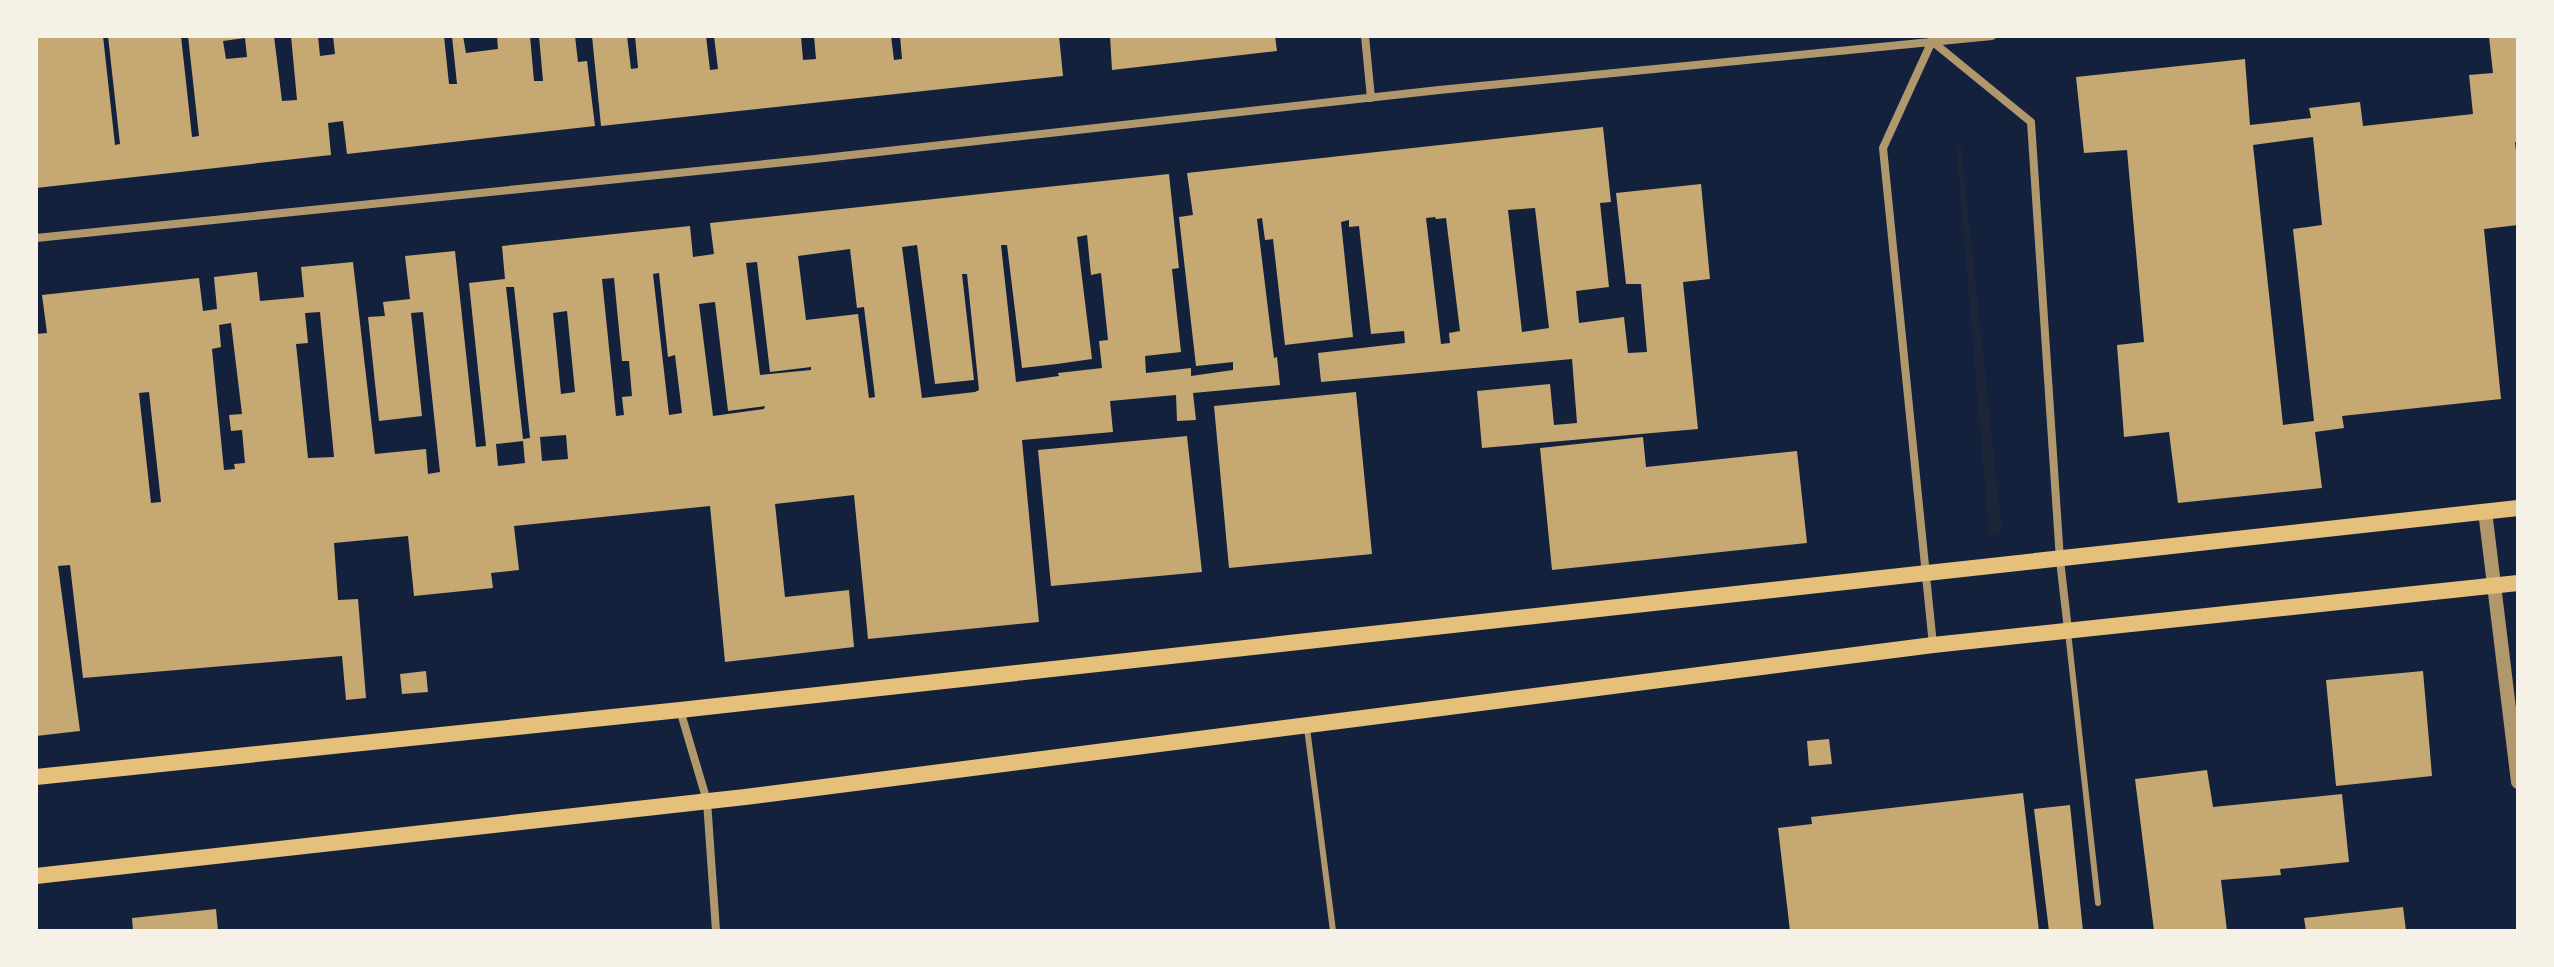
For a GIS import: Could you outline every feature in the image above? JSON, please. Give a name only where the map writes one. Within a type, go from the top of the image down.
[{"type":"main road","points":[[36,777],[680,710],[2518,508]]},
{"type":"main road","points":[[36,876],[707,801],[1933,645],[2518,583]]},
{"type":"street","points":[[1365,36],[1371,98]]},
{"type":"street","points":[[36,238],[815,159],[1932,39],[1992,36]]},
{"type":"street","points":[[1932,39],[2031,122],[2060,560],[2068,630]]},
{"type":"street","points":[[1932,39],[1883,148],[1933,645]]},
{"type":"street","points":[[2485,511],[2518,782]]},
{"type":"street","points":[[680,710],[707,801],[716,931]]},
{"type":"lane","points":[[2068,630],[2098,903]]},
{"type":"lane","points":[[1306,726],[1333,931]]},
{"type":"shaded area","points":[[1956,143],[1961,146],[2002,532],[1989,534]]},
{"type":"building","points":[[36,36],[103,36],[115,145],[120,144],[108,36],[181,36],[192,137],[199,136],[188,36],[274,36],[282,101],[297,100],[291,36],[318,36],[320,56],[335,54],[333,36],[444,36],[449,84],[457,84],[452,36],[463,36],[466,53],[498,49],[497,36],[530,36],[534,81],[543,81],[539,36],[575,36],[578,62],[587,61],[595,126],[347,154],[343,121],[328,123],[331,155],[36,188]],"holes":[[[245,38],[247,57],[226,59],[223,41]]]},
{"type":"building","points":[[592,36],[627,36],[631,69],[638,68],[635,36],[706,36],[710,70],[718,69],[714,36],[801,36],[803,60],[816,59],[814,36],[891,36],[894,60],[902,59],[900,36],[1059,36],[1063,76],[601,126]]},
{"type":"building","points":[[1110,36],[1275,36],[1277,51],[1112,70]]},
{"type":"building","points":[[2518,36],[2518,142],[2515,142],[2518,225],[2484,229],[2501,399],[2342,416],[2344,428],[2315,432],[2322,488],[2178,503],[2169,432],[2124,437],[2117,345],[2144,342],[2127,150],[2084,153],[2076,77],[2245,59],[2250,125],[2311,118],[2309,108],[2360,102],[2363,126],[2473,114],[2469,75],[2493,73],[2489,37]],"holes":[[[2313,137],[2322,225],[2293,229],[2314,421],[2283,425],[2253,145]]]},
{"type":"building","points":[[1603,127],[1611,202],[1600,203],[1609,287],[1576,291],[1579,323],[1624,317],[1628,353],[1647,352],[1641,284],[1626,284],[1616,193],[1701,184],[1710,279],[1683,282],[1698,429],[1482,448],[1477,391],[1550,384],[1554,425],[1577,423],[1572,359],[1321,382],[1318,353],[1405,343],[1404,331],[1371,334],[1359,226],[1349,227],[1349,220],[1341,222],[1353,337],[1285,345],[1273,239],[1265,240],[1262,218],[1257,219],[1280,385],[1193,393],[1196,420],[1177,421],[1176,395],[1110,401],[1113,432],[1022,440],[1039,622],[868,639],[854,495],[775,504],[785,597],[849,590],[854,647],[725,662],[710,506],[514,526],[519,570],[491,573],[493,588],[414,596],[408,536],[334,543],[338,600],[358,599],[366,698],[346,700],[342,656],[83,678],[70,565],[58,566],[80,731],[36,736],[36,334],[47,333],[42,295],[199,278],[203,311],[217,309],[214,277],[257,272],[260,301],[304,297],[301,267],[353,262],[375,454],[426,449],[428,474],[440,472],[423,312],[411,313],[422,416],[379,421],[368,317],[385,316],[383,302],[410,299],[405,256],[455,251],[476,447],[486,446],[469,283],[505,279],[502,246],[690,226],[693,257],[714,254],[710,223],[1169,174],[1179,268],[1172,269],[1181,352],[1145,356],[1146,373],[1191,368],[1191,376],[1233,370],[1233,362],[1196,366],[1179,217],[1193,215],[1187,173]],"holes":[[[1535,208],[1549,328],[1522,332],[1508,210]],[[1426,218],[1446,218],[1460,331],[1449,333],[1450,343],[1441,344]],[[1087,235],[1091,275],[1101,273],[1108,340],[1099,341],[1102,368],[1016,382],[1001,245],[1007,245],[1022,368],[1092,359],[1077,237]],[[917,245],[935,384],[974,380],[962,274],[967,274],[979,390],[922,398],[902,247]],[[850,249],[857,308],[864,307],[875,397],[869,398],[858,314],[806,320],[798,256]],[[757,262],[770,372],[811,367],[811,370],[760,375],[746,263]],[[659,273],[668,357],[675,355],[682,413],[669,415],[653,274]],[[614,278],[622,361],[629,361],[632,396],[622,397],[624,415],[616,416],[602,279]],[[506,287],[514,287],[530,438],[523,439]],[[715,302],[728,411],[765,406],[764,409],[713,416],[699,304]],[[567,311],[575,392],[561,394],[553,313]],[[320,312],[334,457],[308,458],[296,344],[308,343],[305,313]],[[231,323],[242,414],[229,415],[231,431],[242,430],[245,463],[234,464],[235,469],[224,470],[212,349],[221,347],[219,325]],[[149,392],[161,502],[151,503],[139,393]],[[566,435],[568,459],[542,461],[540,437]],[[523,441],[525,463],[498,466],[496,444]]]},
{"type":"building","points":[[1356,392],[1372,554],[1229,568],[1214,406]]},
{"type":"building","points":[[1187,436],[1202,572],[1051,586],[1038,450]]},
{"type":"building","points":[[1643,437],[1646,467],[1797,451],[1807,543],[1552,570],[1540,448]]},
{"type":"building","points":[[426,671],[428,692],[402,694],[400,674]]},
{"type":"building","points":[[2423,671],[2432,776],[2336,786],[2326,680]]},
{"type":"building","points":[[1829,739],[1832,764],[1809,766],[1807,741]]},
{"type":"building","points":[[2207,770],[2213,807],[2342,794],[2349,862],[2280,869],[2281,875],[2221,880],[2227,931],[2154,931],[2135,779]]},
{"type":"building","points":[[2023,793],[2039,931],[1790,931],[1778,828],[1812,824],[1811,817]]},
{"type":"building","points":[[2070,805],[2083,931],[2049,931],[2034,809]]},
{"type":"building","points":[[2403,907],[2406,931],[2306,931],[2304,918]]},
{"type":"building","points":[[216,909],[218,931],[133,931],[132,918]]}]
